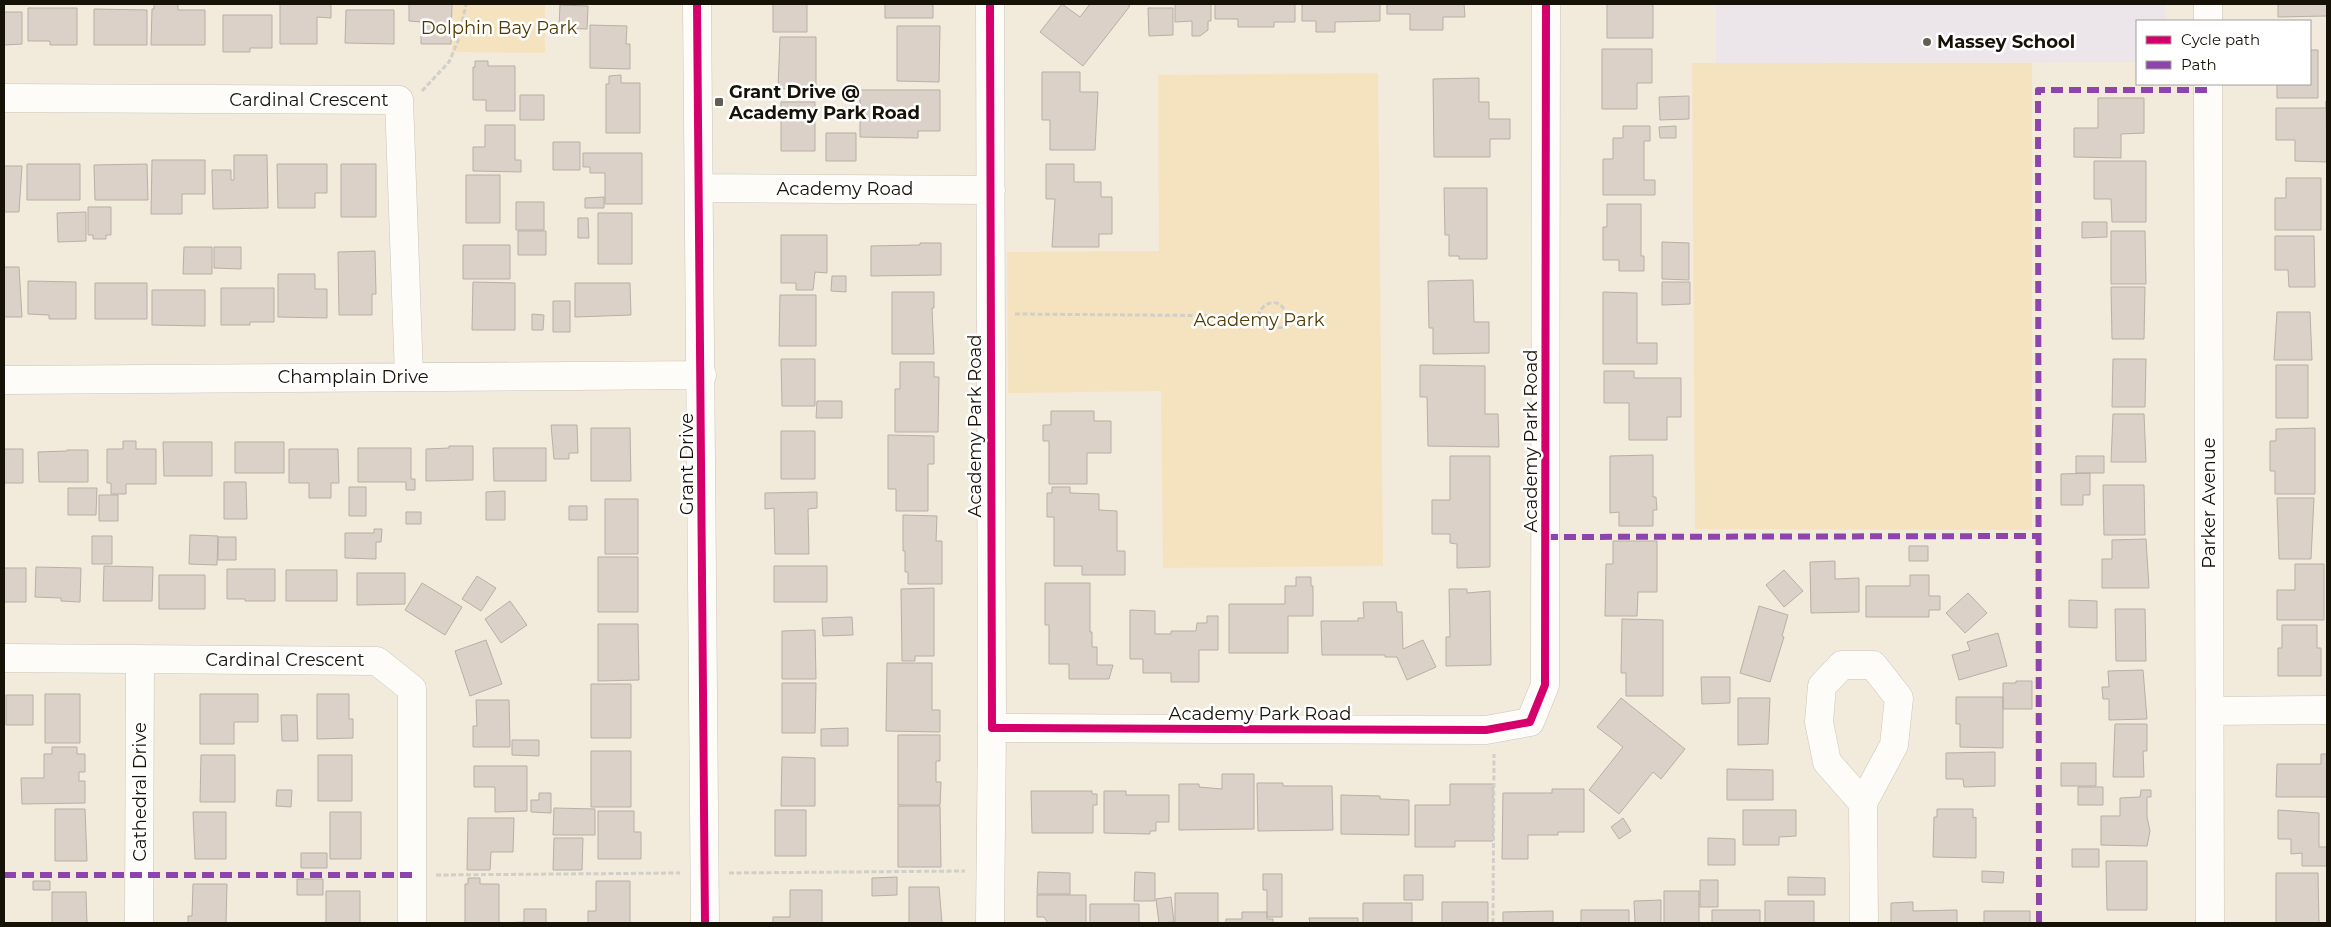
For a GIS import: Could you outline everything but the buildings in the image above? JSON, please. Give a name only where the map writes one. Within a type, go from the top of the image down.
[{"type":"street","name":"Grant Drive","points":[[697,4],[702,375],[705,923]]},
{"type":"street","name":"Academy Park Road","points":[[990,4],[992,728],[990,923]]},
{"type":"street","name":"Academy Park Road","points":[[992,728],[1494,728],[1530,722],[1545,685],[1546,4]]},
{"type":"street","points":[[2208,4],[2208,20]]},
{"type":"street","name":"Parker Avenue","points":[[2208,85],[2210,923]]},
{"type":"street","name":"Cardinal Crescent","points":[[4,98],[399,100],[409,376]]},
{"type":"street","name":"Academy Road","points":[[700,188],[991,190]]},
{"type":"street","name":"Champlain Drive","points":[[4,380],[702,375]]},
{"type":"street","name":"Cardinal Crescent","points":[[4,658],[377,661],[412,689],[412,923]]},
{"type":"street","name":"Cathedral Drive","points":[[139,923],[140,660]]},
{"type":"street","points":[[1863,803],[1827,762],[1819,722],[1822,686],[1842,665],[1873,665],[1899,698],[1894,745],[1863,803],[1864,923]]},
{"type":"street","points":[[2210,711],[2327,710]]},
{"type":"path","points":[[400,115],[449,62],[458,40],[466,4]]},
{"type":"path","points":[[1267,303],[1282,306],[1286,312],[1286,319],[1282,327],[1275,330],[1266,329],[1260,324],[1258,316],[1260,308],[1267,303]]},
{"type":"path","points":[[990,314],[1258,316]]},
{"type":"path","points":[[1492,923],[1494,728]]},
{"type":"shaded area","name":"Massey School","points":[[1716,4],[2166,4],[2166,20],[2136,20],[2136,62],[1716,63]]},
{"type":"green space","name":"Dolphin Bay Park","points":[[453,4],[545,4],[545,53],[452,52]]},
{"type":"green space","points":[[1692,63],[2032,63],[2032,530],[1695,529]]},
{"type":"green space","name":"Academy Park","points":[[1378,73],[1383,566],[1163,568],[1161,391],[1008,393],[1007,252],[1159,251],[1158,75]]},
{"type":"marked path","points":[[2039,923],[2038,90],[2208,90]]},
{"type":"marked path","points":[[1546,537],[2039,536]]},
{"type":"marked path","points":[[4,875],[413,875]]},
{"type":"cycle path","points":[[697,4],[705,923]]},
{"type":"cycle path","points":[[990,4],[992,728],[1486,730],[1530,722],[1545,685],[1546,4]]},
{"type":"place","name":"Massey School","points":[[1927,42]]},
{"type":"place","name":"Grant Drive @ Academy Park Road","points":[[719,102]]}]
